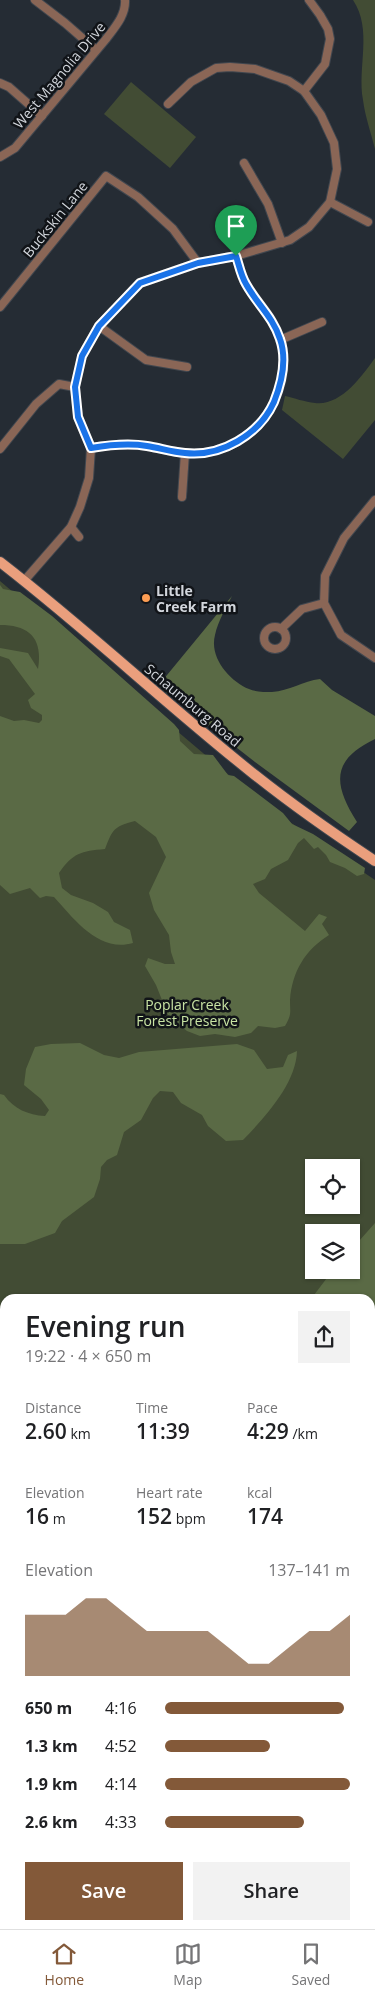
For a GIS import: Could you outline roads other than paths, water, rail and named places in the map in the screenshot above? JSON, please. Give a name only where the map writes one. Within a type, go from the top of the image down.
[{"type":"main road","name":"Schaumburg Road","points":[[0,562],[255,775],[318,822],[375,861]]},
{"type":"street","points":[[34,0],[65,23],[96,50]]},
{"type":"street","name":"West Magnolia Drive","points":[[0,158],[15,148],[118,23],[126,6],[125,0]]},
{"type":"street","points":[[304,91],[325,64],[330,39],[328,29],[320,14],[309,0]]},
{"type":"street","points":[[24,581],[71,527],[89,478],[91,448],[78,417],[75,387],[82,356],[99,326],[140,283],[198,263],[236,256],[282,243],[309,227],[330,202],[337,168],[334,144],[321,115],[304,91],[289,81],[255,69],[216,68],[191,82],[168,104]]},
{"type":"street","points":[[0,83],[9,87],[42,116]]},
{"type":"street","points":[[244,163],[268,204],[282,243]]},
{"type":"street","name":"Buckskin Lane","points":[[0,307],[106,176],[138,197],[172,229],[198,263]]},
{"type":"street","points":[[330,202],[368,222]]},
{"type":"street","points":[[91,448],[110,445],[136,445],[185,454],[211,452],[246,436],[261,423],[273,403],[283,375],[280,340],[271,317],[246,285],[236,256]]},
{"type":"street","points":[[280,340],[322,322]]},
{"type":"street","points":[[99,326],[146,360],[187,367]]},
{"type":"street","points":[[0,449],[36,404],[59,384],[75,387]]},
{"type":"street","points":[[182,497],[185,454]]},
{"type":"street","points":[[375,500],[344,538],[324,576],[324,603],[341,635],[375,658]]},
{"type":"street","points":[[71,527],[79,537]]},
{"type":"street","points":[[281,629],[302,610],[324,603]]},
{"type":"place","name":"Little Creek Farm","points":[[146,598]]},
{"type":"park label","name":"Poplar Creek Forest Preserve","points":[[187,1012]]}]
